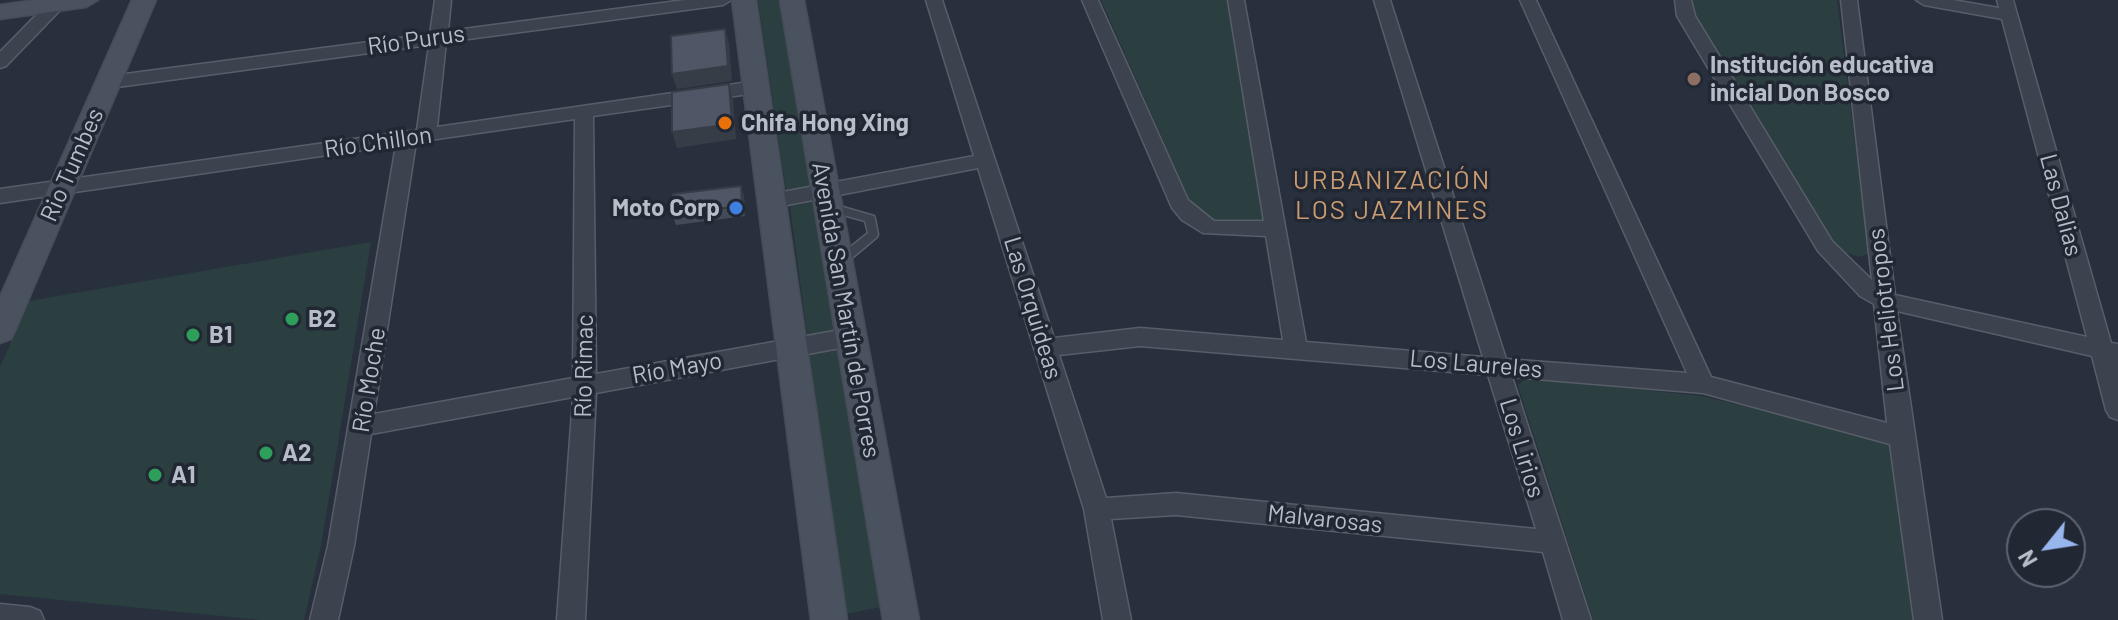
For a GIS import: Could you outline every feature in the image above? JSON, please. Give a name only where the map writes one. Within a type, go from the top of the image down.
[{"type":"main road","points":[[0,12],[86,0]]},
{"type":"main road","name":"Rio Tumbes","points":[[2,321],[144,0]]},
{"type":"main road","points":[[744,0],[794,347],[829,620]]},
{"type":"main road","name":"Avenida San Martín de Porres","points":[[792,0],[901,620]]},
{"type":"street","name":"Río Moche","points":[[324,620],[341,546],[443,0]]},
{"type":"street","name":"Río Purus","points":[[110,82],[723,0]]},
{"type":"street","name":"Las Orquideas","points":[[934,0],[1097,509],[1117,620]]},
{"type":"street","points":[[1090,0],[1179,203],[1189,215],[1210,228],[1278,229]]},
{"type":"street","points":[[1236,0],[1278,229],[1296,348]]},
{"type":"street","name":"Los Lirios","points":[[1382,0],[1577,620]]},
{"type":"street","points":[[1528,0],[1703,384]]},
{"type":"street","points":[[1683,0],[1686,16],[1825,246],[1868,290],[1887,301],[2110,351]]},
{"type":"street","name":"Los Heliotropos","points":[[1849,0],[1901,437],[1928,620]]},
{"type":"street","points":[[1924,0],[2007,8]]},
{"type":"street","points":[[0,62],[57,4]]},
{"type":"street","name":"Las Dalias","points":[[2007,8],[2110,351],[2118,410]]},
{"type":"street","name":"Río Chillon","points":[[0,196],[756,87]]},
{"type":"street","name":"Río Rimac","points":[[571,620],[585,385],[584,111]]},
{"type":"street","points":[[772,201],[827,200],[987,160]]},
{"type":"street","name":"Río Mayo","points":[[362,426],[851,337]]},
{"type":"street","name":"Los Laureles","points":[[1045,348],[1140,337],[1703,384],[1901,437]]},
{"type":"street","name":"Malvarosas","points":[[1097,509],[1176,504],[1552,542]]},
{"type":"street","points":[[0,616],[30,620]]},
{"type":"shaded area","points":[[758,0],[784,0],[816,184],[804,191],[786,191]]},
{"type":"shaded area","points":[[1101,0],[1227,0],[1268,221],[1230,227],[1209,220],[1193,208]]},
{"type":"shaded area","points":[[1691,0],[1837,0],[1869,254],[1858,257],[1830,246],[1694,16]]},
{"type":"shaded area","points":[[812,202],[818,205],[881,607],[845,614],[790,207]]},
{"type":"shaded area","points":[[371,242],[321,546],[304,620],[261,620],[0,594],[0,367],[29,301]]},
{"type":"shaded area","points":[[1526,377],[1701,396],[1884,438],[1894,451],[1918,620],[1593,620],[1518,386]]},
{"type":"building","points":[[725,29],[728,66],[672,74],[671,36]]},
{"type":"building","points":[[729,84],[732,124],[672,132],[672,92]]},
{"type":"building","points":[[741,186],[742,206],[672,214],[673,194]]},
{"type":"place","name":"Institución educativa inicial Don Bosco","points":[[1694,79]]},
{"type":"place","name":"Chifa Hong Xing","points":[[725,123]]},
{"type":"place","name":"Moto Corp","points":[[736,208]]},
{"type":"place","name":"B2","points":[[292,319]]},
{"type":"place","name":"B1","points":[[193,335]]},
{"type":"place","name":"A2","points":[[266,453]]},
{"type":"place","name":"A1","points":[[155,475]]},
{"type":"district","name":"URBANIZACIÓN LOS JAZMINES","points":[[1392,195]]}]
